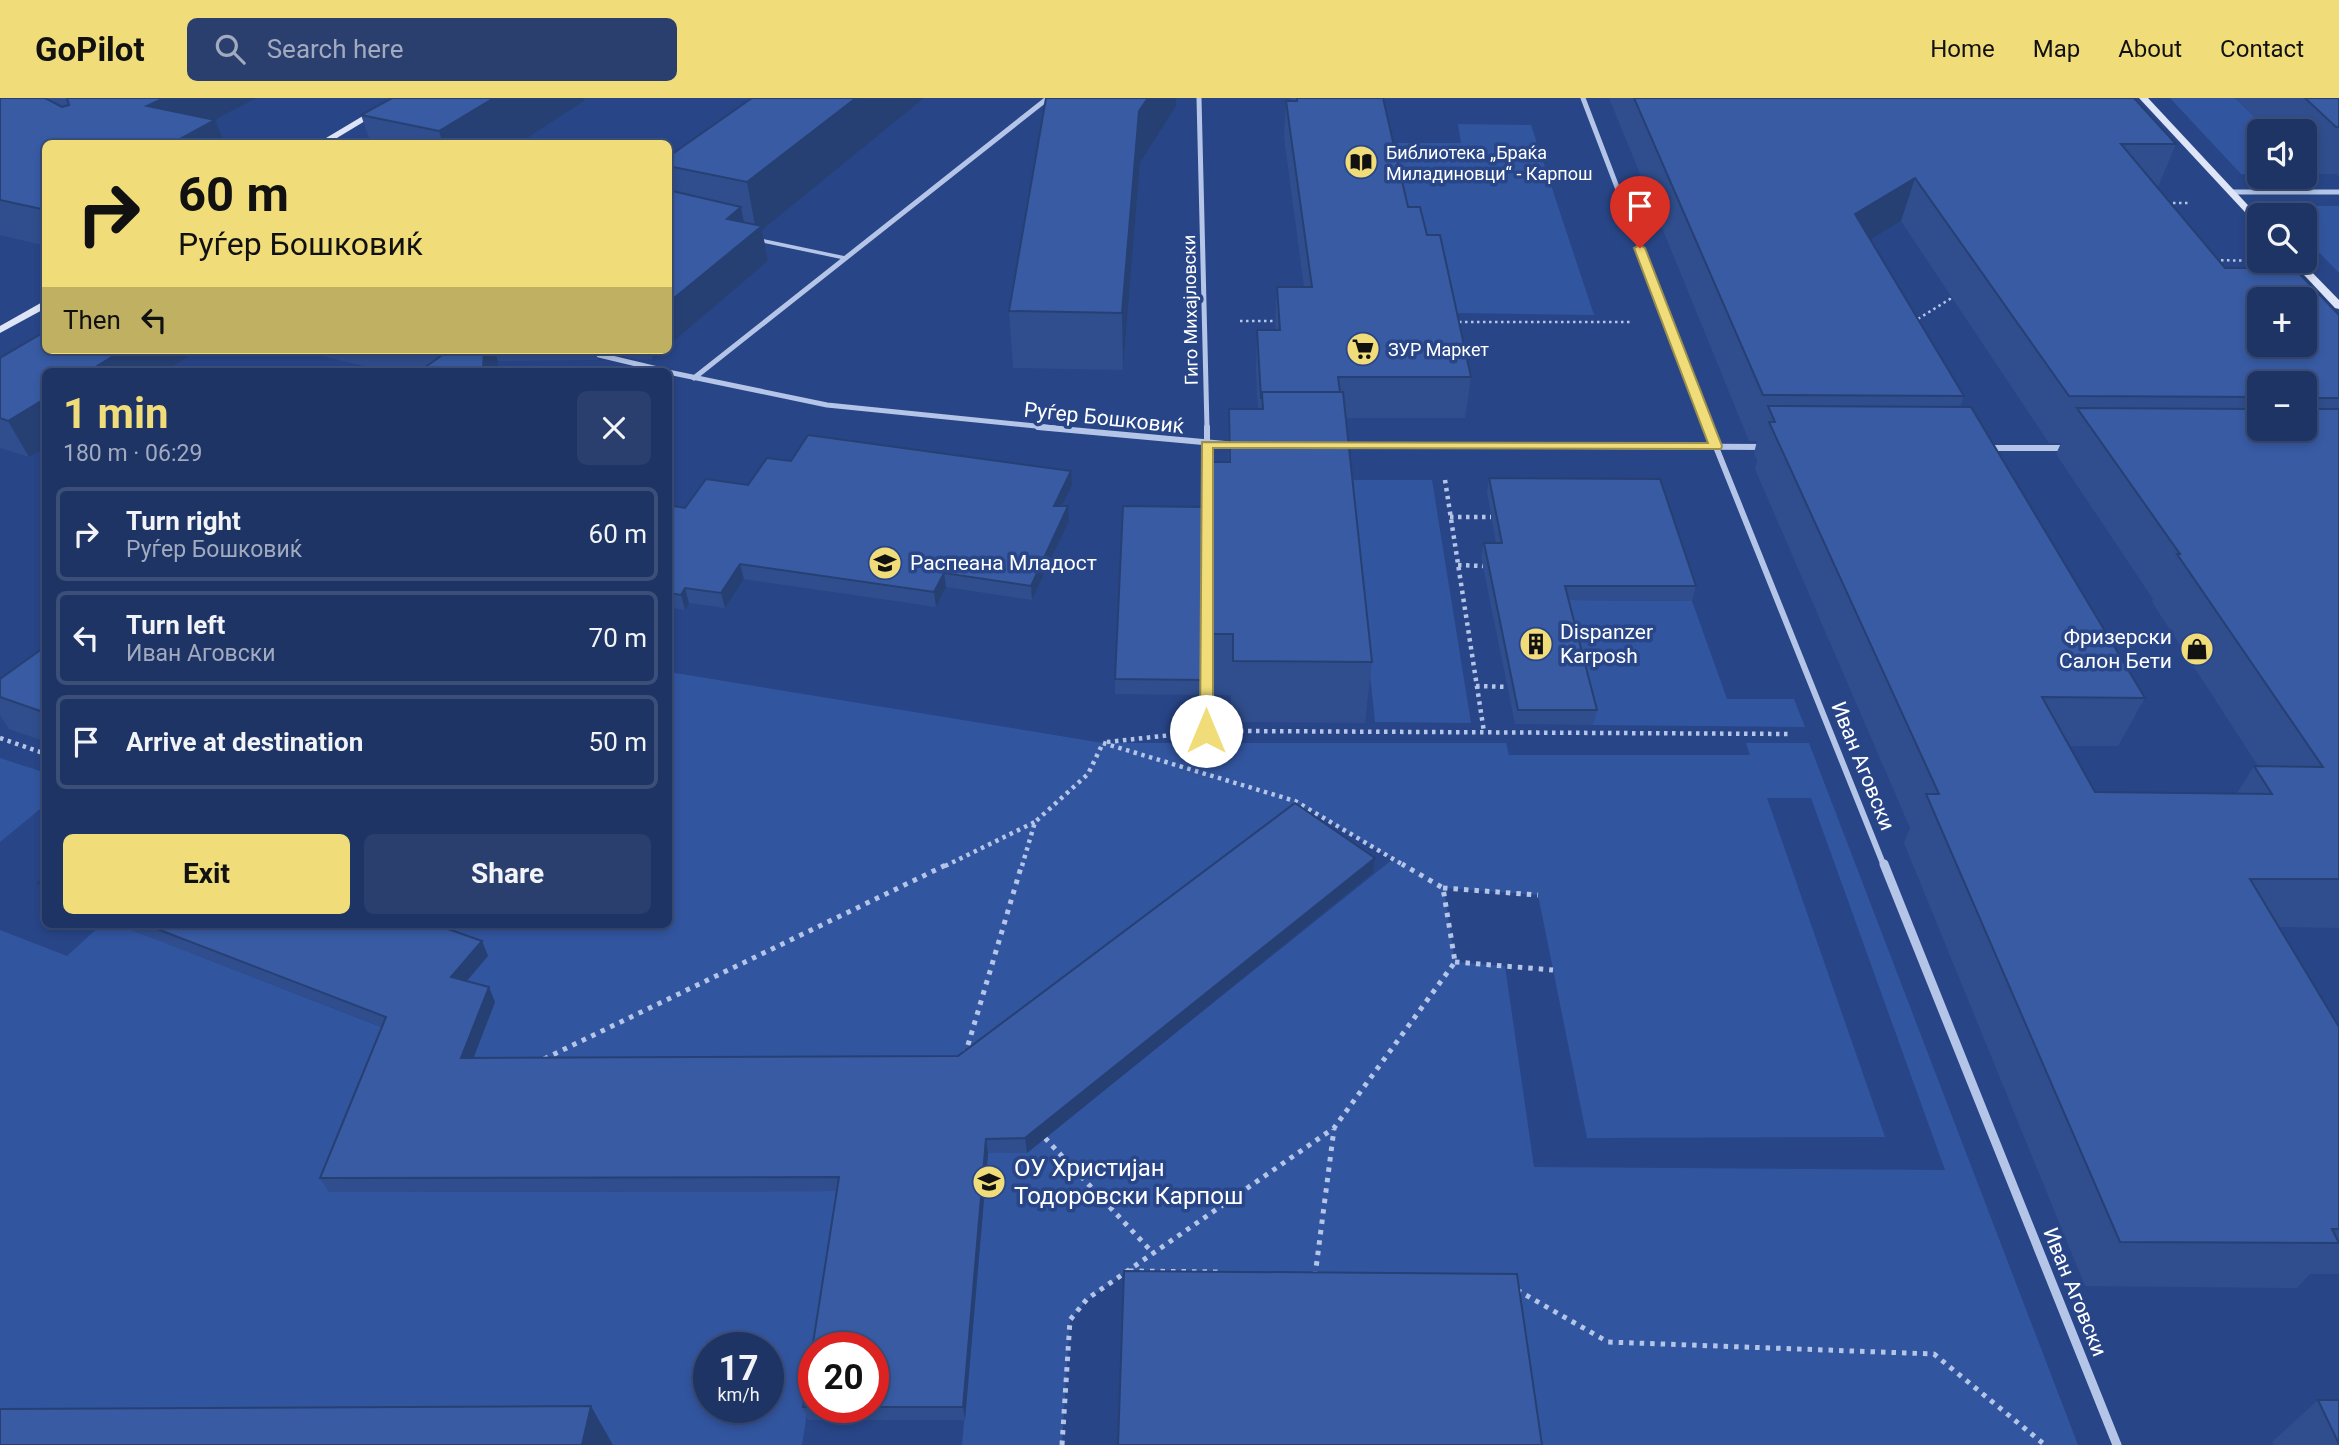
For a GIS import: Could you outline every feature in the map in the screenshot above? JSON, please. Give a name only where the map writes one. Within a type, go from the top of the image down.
[{"type":"street","points":[[327,140],[399,98]]},
{"type":"street","points":[[694,378],[1048,98]]},
{"type":"street","name":"Гиго Михајловски","points":[[1199,98],[1207,444]]},
{"type":"street","name":"Иван Аговски","points":[[1583,98],[1716,446],[2117,1445]]},
{"type":"street","points":[[2143,98],[2247,209]]},
{"type":"street","points":[[2231,192],[2339,192]]},
{"type":"street","points":[[2307,273],[2339,306]]},
{"type":"street","points":[[0,330],[42,305]]},
{"type":"street","name":"Руѓер Бошковиќ","points":[[595,354],[654,368]]},
{"type":"street","name":"Руѓер Бошковиќ","points":[[672,372],[827,405],[1207,444],[1248,445]]},
{"type":"street","points":[[1330,445],[1770,447]]},
{"type":"street","points":[[1972,448],[2069,449]]},
{"type":"lane","points":[[750,238],[845,258]]},
{"type":"lane","name":"Гиго Михајловски","points":[[1206,731],[1207,444]]},
{"type":"path","points":[[2163,202],[2242,203]]},
{"type":"path","points":[[2211,260],[2247,261]]},
{"type":"path","points":[[1903,327],[1950,299],[1955,288]]},
{"type":"path","points":[[1204,321],[1288,321]]},
{"type":"path","points":[[1451,322],[1668,323]]},
{"type":"path","points":[[1440,446],[1483,732]]},
{"type":"path","points":[[1450,517],[1491,517]]},
{"type":"path","points":[[1458,565],[1483,566]]},
{"type":"path","points":[[1476,686],[1508,687]]},
{"type":"path","points":[[1103,743],[1206,731],[1831,734]]},
{"type":"path","points":[[0,738],[42,753]]},
{"type":"path","points":[[531,1066],[1035,822],[1088,774],[1103,743]]},
{"type":"path","points":[[1103,743],[1295,801],[1443,888],[1538,895]]},
{"type":"path","points":[[964,1057],[1035,822]]},
{"type":"path","points":[[1062,1445],[1070,1320],[1087,1299],[1334,1128],[1455,962],[1443,888]]},
{"type":"path","points":[[1455,962],[1553,970]]},
{"type":"path","points":[[1314,1284],[1334,1128]]},
{"type":"path","points":[[1045,1138],[1153,1253]]},
{"type":"path","points":[[1128,1271],[1235,1272]]},
{"type":"path","points":[[1302,1273],[1329,1273]]},
{"type":"path","points":[[1514,1288],[1608,1342],[1934,1354],[2045,1445]]},
{"type":"shaded area","points":[[2170,98],[2235,98],[2257,119],[2247,119],[2247,174],[2241,174]]},
{"type":"shaded area","points":[[1458,124],[1531,125],[1594,315],[1454,313],[1413,236],[1391,143],[1461,143]]},
{"type":"shaded area","points":[[2317,206],[2339,206],[2339,273],[2317,250]]},
{"type":"shaded area","points":[[1350,480],[1432,480],[1471,723],[1375,722]]},
{"type":"shaded area","points":[[1562,600],[1692,601],[1727,699],[1794,699],[1805,727],[1593,725]]},
{"type":"shaded area","points":[[672,672],[1103,743],[1506,743],[1509,755],[1750,755],[1746,743],[1809,743],[2078,1445],[1521,1445],[1315,1273],[1128,1271],[1088,1299],[1070,1320],[1062,1445],[962,1445],[988,1153],[1027,1152],[1393,859],[1307,808],[960,1070],[468,1072],[458,991],[404,928],[672,928]],"holes":[[[1767,798],[1811,798],[1945,1170],[1534,1167],[1505,966],[1455,962],[1444,888],[1538,895],[1587,1138],[1885,1137]]]},
{"type":"shaded area","points":[[0,758],[42,772],[42,807],[0,842]]},
{"type":"shaded area","points":[[98,928],[127,928],[394,1032],[330,1192],[842,1191],[817,1332],[798,1332],[798,1423],[805,1423],[802,1445],[0,1445],[0,930],[67,956]]},
{"type":"building","points":[[0,98],[45,98],[62,107],[69,105],[67,98],[164,98],[147,106],[215,120],[178,140],[42,140],[42,209],[0,200]]},
{"type":"building","points":[[392,98],[494,98],[439,131],[361,115]]},
{"type":"building","points":[[752,98],[856,98],[747,182],[672,167],[672,154]]},
{"type":"building","points":[[1046,98],[1148,98],[1139,111],[1122,313],[1009,311]]},
{"type":"building","points":[[1297,98],[1383,98],[1408,207],[1420,207],[1427,235],[1440,235],[1471,377],[1338,377],[1340,392],[1262,392],[1261,398],[1257,330],[1280,330],[1277,287],[1312,287],[1286,101],[1297,101]]},
{"type":"building","points":[[1634,98],[2134,98],[2176,144],[2121,144],[2225,268],[2247,268],[2247,273],[2299,273],[2312,287],[2247,287],[2247,357],[2317,357],[2317,292],[2339,315],[2339,398],[2317,398],[2317,371],[2247,371],[2247,397],[2069,396],[1915,178],[1855,214],[1964,396],[1763,395]]},
{"type":"building","points":[[2305,98],[2339,98],[2339,127],[2336,127]]},
{"type":"building","points":[[672,191],[741,207],[727,219],[762,226],[672,300]]},
{"type":"building","points":[[42,333],[42,354],[117,354],[94,368],[42,368],[42,400],[8,421],[0,418],[0,358]]},
{"type":"building","points":[[444,354],[484,354],[483,368],[424,368]]},
{"type":"building","points":[[1262,392],[1343,392],[1372,662],[1233,661],[1233,634],[1212,634],[1213,462],[1230,462],[1229,409],[1263,409]]},
{"type":"building","points":[[1768,406],[1971,407],[2145,698],[2042,697],[2095,792],[2272,794],[2254,766],[2323,767],[2177,554],[2180,554],[2077,408],[2247,409],[2247,441],[2317,441],[2317,409],[2339,409],[2339,879],[2250,879],[2339,1027],[2339,1229],[2332,1229],[2339,1243],[2120,1242],[1926,794],[1939,794],[1769,422],[1775,422]]},
{"type":"building","points":[[808,435],[1071,471],[1054,506],[1068,506],[1031,586],[944,573],[934,592],[740,564],[721,593],[685,588],[681,595],[672,594],[672,506],[685,508],[706,479],[748,485],[767,458],[791,461]]},
{"type":"building","name":"Dispanzer Karposh","points":[[1489,478],[1660,479],[1696,586],[1565,586],[1597,710],[1518,710],[1484,543],[1502,543]]},
{"type":"building","points":[[1123,506],[1202,507],[1202,680],[1115,679]]},
{"type":"building","points":[[42,649],[42,712],[0,697],[0,679]]},
{"type":"building","points":[[1295,803],[1375,858],[1025,1138],[986,1139],[963,1407],[889,1407],[889,1332],[815,1332],[839,1177],[320,1178],[386,1017],[154,928],[445,928],[482,941],[451,977],[489,987],[461,1058],[958,1056]]},
{"type":"building","points":[[1124,1271],[1517,1274],[1542,1445],[1118,1445]]},
{"type":"building","points":[[2318,1400],[2339,1400],[2339,1444]]},
{"type":"building","points":[[591,1406],[582,1445],[0,1445],[0,1409]]},
{"type":"place","name":"Библиотека „Браќа Миладиновци“ - Карпош","points":[[1361,162]]},
{"type":"place","name":"ЗУР Маркет","points":[[1363,349]]},
{"type":"place","name":"Распеана Младост","points":[[885,563]]},
{"type":"place","name":"Dispanzer Karposh","points":[[1536,644]]},
{"type":"place","name":"Фризерски Салон Бети","points":[[2197,649]]},
{"type":"place","name":"ОУ Христијан Тодоровски Карпош","points":[[989,1182]]},
{"type":"route","points":[[1206,731],[1207,444],[1716,446],[1640,248]]}]
